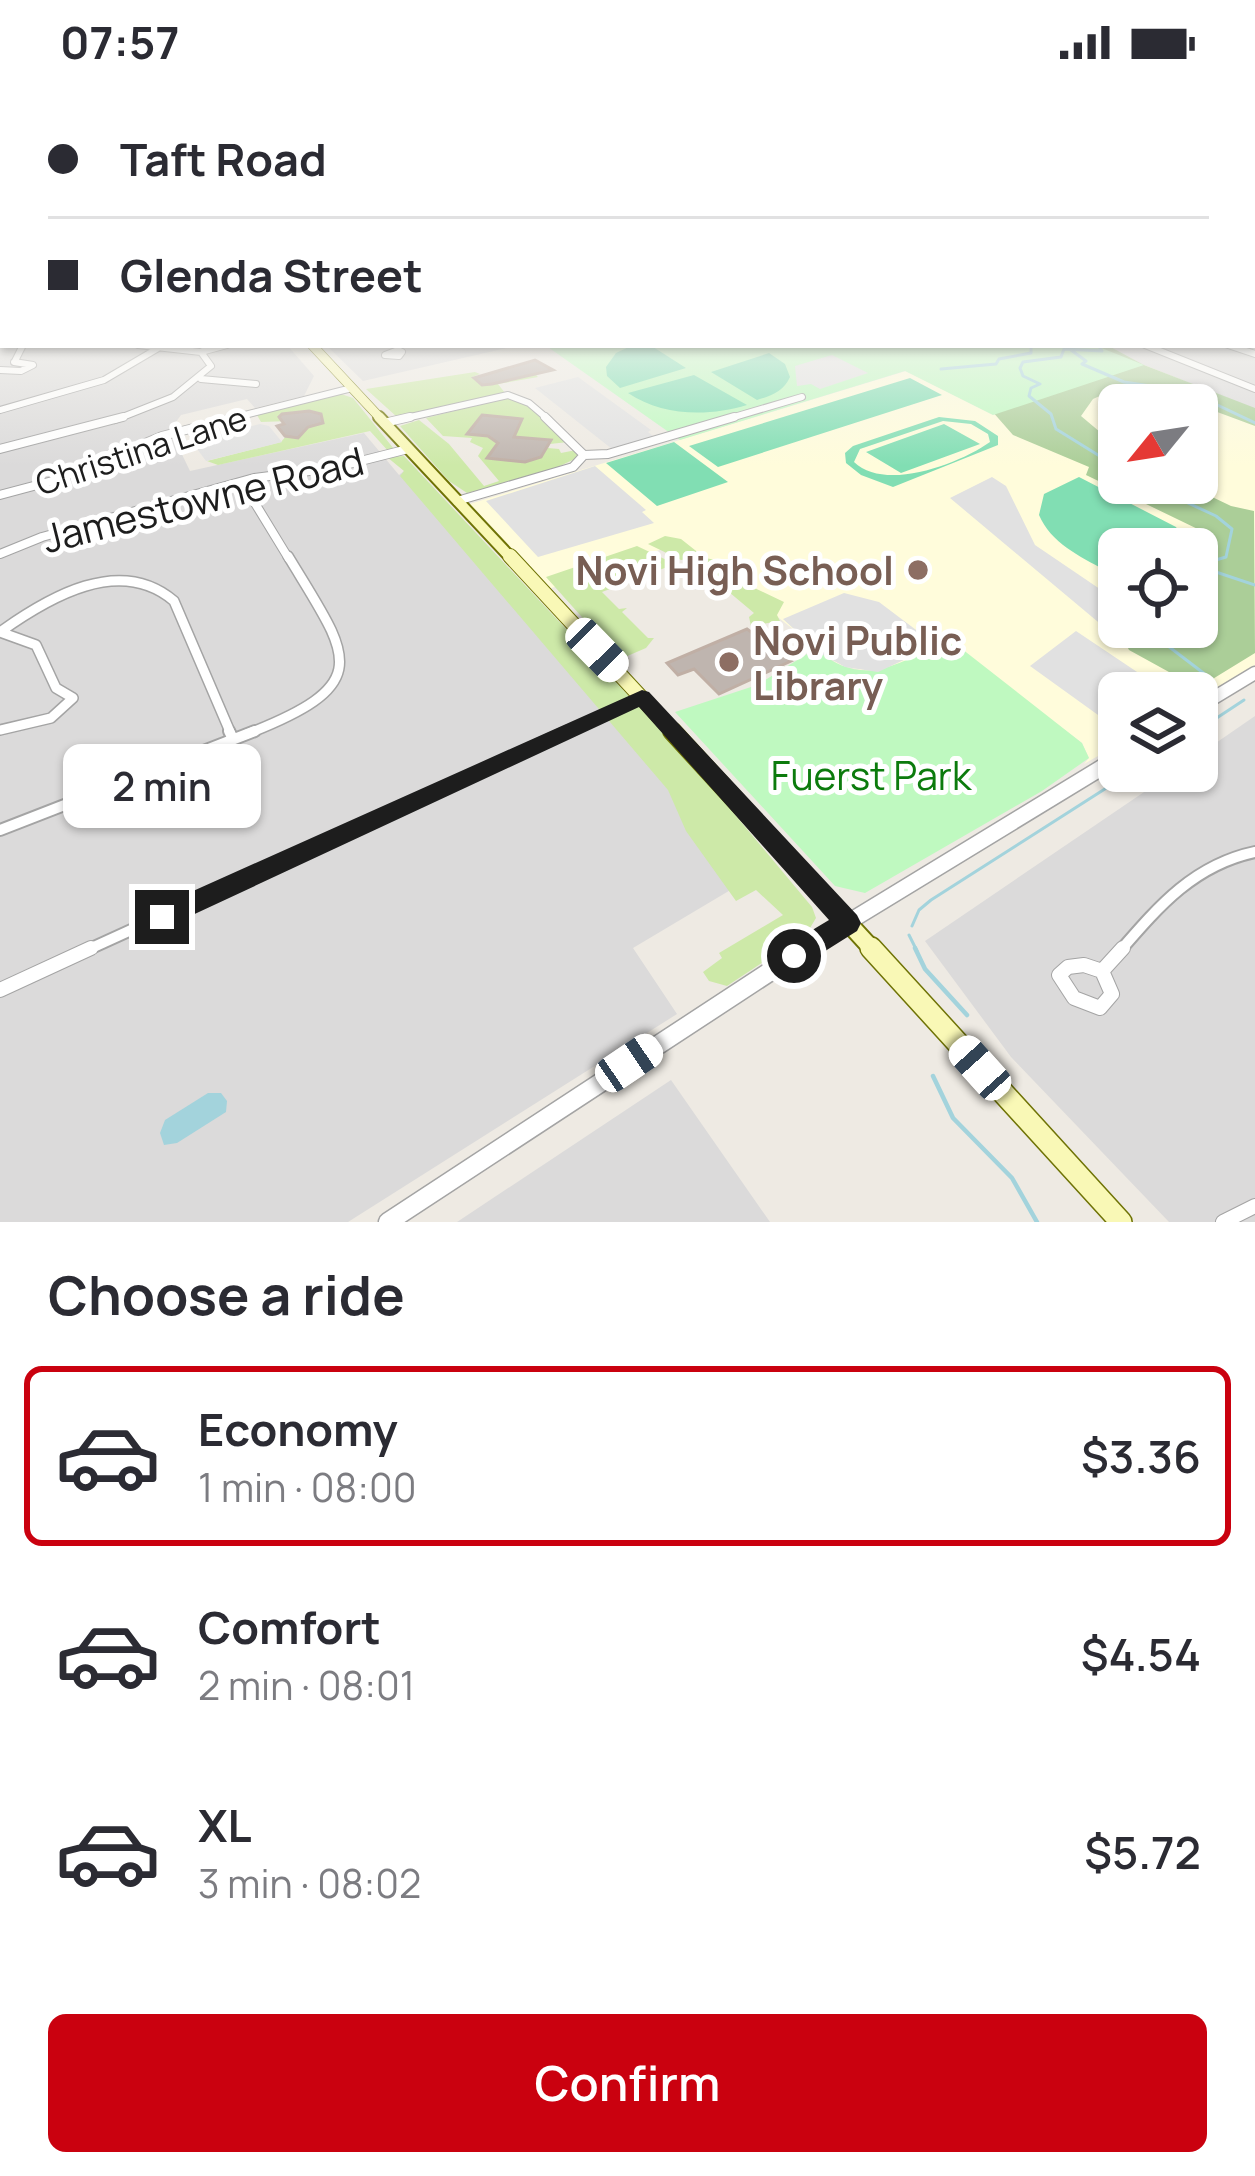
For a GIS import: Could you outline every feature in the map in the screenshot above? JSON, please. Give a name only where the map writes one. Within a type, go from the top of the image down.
[{"type":"main road","points":[[326,360],[1121,1222]]},
{"type":"street","points":[[0,410],[99,384],[138,360]]},
{"type":"street","points":[[201,379],[209,360]]},
{"type":"street","points":[[1183,360],[1255,389]]},
{"type":"street","points":[[0,448],[116,421],[201,379],[256,384]]},
{"type":"street","name":"Christina Lane","points":[[0,495],[56,480],[162,436],[352,388]]},
{"type":"street","points":[[384,423],[508,395],[529,404],[578,444],[584,455]]},
{"type":"street","points":[[457,501],[573,467],[584,455],[608,454],[802,397]]},
{"type":"street","name":"Jamestowne Road","points":[[0,554],[42,537],[242,482],[333,468],[408,448]]},
{"type":"street","points":[[0,830],[233,740],[321,698],[337,681],[344,658],[338,637],[242,482]]},
{"type":"street","points":[[0,632],[35,605],[64,592],[135,581],[160,588],[174,601],[233,740]]},
{"type":"street","points":[[0,632],[36,645],[56,688],[73,698],[54,718],[0,730]]},
{"type":"street","points":[[1218,695],[1255,673]]},
{"type":"street","points":[[0,991],[642,698]]},
{"type":"street","points":[[396,1220],[848,923],[1098,770]]},
{"type":"street","points":[[1102,971],[1192,875],[1210,862],[1255,852]]},
{"type":"street","points":[[1223,1222],[1255,1207]]},
{"type":"shaded area","points":[[0,360],[300,360],[314,376],[304,396],[255,408],[247,399],[181,415],[173,426],[175,440],[190,471],[364,433],[399,475],[404,471],[764,870],[633,948],[677,1014],[348,1222],[0,1222]]},
{"type":"shaded area","points":[[342,360],[454,360],[363,381]]},
{"type":"shaded area","points":[[842,360],[868,373],[820,389],[811,384],[797,386],[795,366]]},
{"type":"shaded area","points":[[1135,360],[1255,360],[1255,409],[1218,394],[1218,384],[1192,384]]},
{"type":"shaded area","name":"Novi High School","points":[[1144,365],[1192,384],[1098,384],[1098,504],[1218,504],[1218,394],[1255,409],[1255,665],[1218,687],[1218,672],[1098,672],[1098,756],[1084,764],[1089,758],[1082,743],[951,644],[934,641],[937,646],[878,674],[839,665],[682,542],[543,591],[463,506],[906,371],[993,415]]},
{"type":"shaded area","points":[[578,377],[653,436],[612,449],[535,388]]},
{"type":"shaded area","points":[[260,424],[269,426],[282,442],[206,461],[192,442]]},
{"type":"shaded area","points":[[595,466],[646,510],[642,512],[654,523],[538,557],[486,501]]},
{"type":"shaded area","points":[[992,477],[1006,486],[1035,545],[1098,588],[1098,622],[950,498]]},
{"type":"shaded area","points":[[844,593],[879,602],[936,645],[878,672],[845,667],[820,653],[783,619]]},
{"type":"shaded area","points":[[1076,631],[1137,672],[1098,672],[1098,715],[1030,666]]},
{"type":"shaded area","points":[[1255,716],[1255,1222],[1169,1222],[1011,1057],[925,941],[1144,792],[1218,792],[1218,742]]},
{"type":"shaded area","points":[[671,1080],[770,1222],[457,1222]]},
{"type":"green space","points":[[566,360],[1132,360],[1144,365],[993,415],[905,371],[680,440]]},
{"type":"green space","points":[[611,360],[674,360],[686,368],[620,388],[607,376]]},
{"type":"green space","points":[[747,360],[779,360],[790,377],[781,389],[757,400],[711,372]]},
{"type":"green space","points":[[947,360],[1135,360],[1193,384],[1098,384],[1098,397],[1081,416],[1098,430],[1098,481],[1086,475],[1089,467],[1013,435]]},
{"type":"green space","points":[[534,373],[538,377],[498,384],[505,393],[397,417],[366,389],[480,374],[472,377],[482,385]]},
{"type":"green space","points":[[694,375],[747,405],[686,412],[655,406],[628,393]]},
{"type":"green space","points":[[910,378],[942,395],[718,467],[689,446]]},
{"type":"green space","points":[[341,394],[353,398],[394,449],[389,452],[370,431],[218,465],[207,461],[281,442],[293,428],[298,437],[322,423],[321,415],[288,413],[282,414],[289,421],[261,422],[257,415]]},
{"type":"green space","points":[[1218,394],[1255,408],[1255,426],[1218,412]]},
{"type":"green space","points":[[510,397],[529,407],[568,442],[548,448],[561,453],[576,450],[579,457],[543,474],[467,493],[449,481],[400,426],[419,420],[449,444],[484,486],[499,481],[478,456],[483,448],[470,442],[472,438],[443,436],[426,418]]},
{"type":"green space","points":[[939,417],[975,421],[998,436],[998,445],[893,487],[861,475],[846,463],[845,453],[853,446]],"holes":[[[943,421],[971,424],[988,434],[990,442],[942,466],[884,475],[854,462],[860,449]]]},
{"type":"green space","points":[[944,424],[980,444],[901,473],[866,452]]},
{"type":"green space","points":[[674,442],[728,482],[657,506],[606,463]]},
{"type":"green space","points":[[404,456],[696,768],[812,907],[816,918],[807,933],[727,986],[709,981],[703,972],[722,958],[719,953],[783,915],[756,890],[736,901],[686,831],[668,790],[400,476],[404,471],[387,457]]},
{"type":"green space","points":[[1079,477],[1098,487],[1098,504],[1131,504],[1177,528],[1098,528],[1098,566],[1058,541],[1044,525],[1039,515],[1044,494]]},
{"type":"green space","points":[[1218,500],[1254,511],[1255,653],[1218,676],[1218,672],[1169,672],[1128,648],[1218,648],[1218,528],[1196,528],[1146,504],[1218,504]]},
{"type":"green space","points":[[665,536],[681,539],[705,558],[733,563],[744,583],[784,602],[777,615],[780,621],[751,626],[749,617],[754,613],[723,587],[715,588],[719,584],[690,559],[681,560],[648,544]]},
{"type":"green space","points":[[637,546],[675,564],[602,592],[619,609],[627,608],[622,612],[648,638],[654,638],[646,648],[625,657],[606,644],[546,577]]},
{"type":"green space","name":"Fuerst Park","points":[[943,641],[962,649],[1082,743],[1089,758],[1042,791],[865,893],[835,886],[675,712],[757,685],[815,649],[847,667],[876,670]]},
{"type":"water","points":[[208,1093],[221,1093],[227,1101],[226,1112],[177,1143],[164,1145],[160,1133],[165,1120]]},
{"type":"building","points":[[535,360],[553,370],[492,384],[482,385],[474,378]]},
{"type":"building","points":[[282,414],[321,414],[323,423],[308,427],[298,438],[285,436],[277,426],[284,424]]},
{"type":"building","points":[[482,415],[522,419],[514,437],[551,440],[541,457],[525,462],[487,458],[498,443],[488,436],[467,434]]},
{"type":"building","name":"Novi Public Library","points":[[747,629],[791,661],[719,694],[694,669],[678,675],[667,663]]},
{"type":"waterway","points":[[941,369],[998,360]]},
{"type":"waterway","points":[[1037,360],[1023,362],[1020,368],[1023,376],[1040,384],[1031,388],[1029,396],[1051,414],[1056,429],[1098,455]]},
{"type":"waterway","points":[[1085,360],[1082,364],[1124,382],[1190,392],[1255,423]]},
{"type":"waterway","points":[[1190,504],[1232,529],[1226,557],[1218,559]]},
{"type":"waterway","points":[[1218,573],[1255,585]]},
{"type":"waterway","points":[[1171,648],[1202,672]]},
{"type":"waterway","points":[[1218,717],[1244,700]]},
{"type":"waterway","points":[[912,926],[919,910],[931,900],[1100,792]]},
{"type":"waterway","points":[[909,935],[917,951]]},
{"type":"waterway","points":[[915,948],[925,969],[967,1015]]},
{"type":"waterway","points":[[933,1076],[953,1118],[1012,1178],[1037,1222]]},
{"type":"place","name":"Novi High School","points":[[918,570]]},
{"type":"place","name":"Novi Public Library","points":[[729,662]]},
{"type":"route","points":[[162,917],[642,698],[848,923],[794,956]]}]
